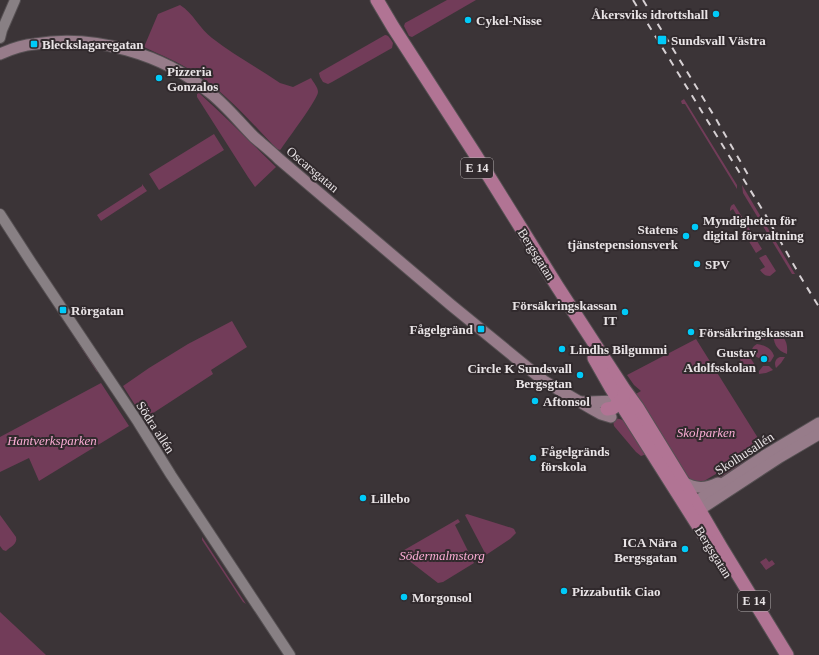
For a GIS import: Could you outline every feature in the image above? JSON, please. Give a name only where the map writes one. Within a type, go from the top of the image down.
[{"type":"highway","name":"Bergsgatan","points":[[377,1],[495,199],[552,289],[612,403],[622,417],[633,422],[650,450],[721,547],[787,655]]},
{"type":"highway","name":"Bergsgatan","points":[[612,403],[637,407],[684,482],[695,511],[778,655]]},
{"type":"main road","name":"Oscarsgatan","points":[[0,54],[12,49],[52,42],[97,44],[129,50],[184,74],[209,91],[269,150],[451,305],[544,381],[577,401],[612,403]]},
{"type":"main road","name":"Skolhusallén","points":[[695,511],[730,478],[819,423]]},
{"type":"main road","name":"Skolhusallén","points":[[712,502],[819,434]]},
{"type":"main road","points":[[684,482],[699,488],[712,486],[730,478]]},
{"type":"main road","points":[[695,511],[706,510],[712,502]]},
{"type":"main road","points":[[695,511],[712,502]]},
{"type":"street","points":[[0,38],[15,0]]},
{"type":"street","name":"Södra allén","points":[[0,214],[290,655]]},
{"type":"green space","points":[[447,0],[476,0],[412,37],[409,36],[404,26],[405,23]]},
{"type":"green space","points":[[180,5],[189,12],[212,38],[280,83],[293,87],[311,78],[318,90],[317,96],[280,150],[277,149],[227,98],[206,80],[182,65],[144,47],[158,14]]},
{"type":"green space","points":[[385,35],[389,37],[393,43],[392,48],[328,84],[323,82],[319,73]]},
{"type":"green space","points":[[199,93],[276,167],[255,187],[197,97],[197,94]]},
{"type":"green space","points":[[684,99],[737,185],[737,189],[685,104],[682,104],[681,101]]},
{"type":"green space","points":[[214,134],[224,150],[159,190],[149,174]]},
{"type":"green space","points":[[142,184],[147,191],[101,221],[97,215],[142,186]]},
{"type":"green space","points":[[742,185],[795,274],[792,274],[743,193]]},
{"type":"green space","points":[[734,204],[762,249],[756,253],[733,215],[736,214],[733,209],[730,211],[731,206]]},
{"type":"green space","points":[[765,255],[776,271],[770,276],[767,276],[760,270],[765,267],[759,258]]},
{"type":"green space","points":[[52,300],[99,371],[97,372],[51,301]]},
{"type":"green space","points":[[232,321],[247,347],[211,370],[213,374],[144,419],[123,386],[188,344]]},
{"type":"green space","points":[[771,331],[769,336],[763,340],[758,341],[751,337],[761,332]]},
{"type":"green space","points":[[774,332],[781,335],[785,340],[787,354],[780,351],[776,346]]},
{"type":"green space","name":"Skolparken","points":[[696,339],[763,446],[699,484],[687,479],[634,395],[641,391],[634,385],[627,375]]},
{"type":"green space","points":[[757,344],[763,345],[772,351],[774,356],[770,362],[755,356],[752,350]]},
{"type":"green space","points":[[741,351],[752,361],[756,374],[745,369],[741,363]]},
{"type":"green space","points":[[780,357],[785,357],[776,368],[775,361]]},
{"type":"green space","points":[[763,366],[769,366],[773,370],[759,374],[759,371]]},
{"type":"green space","name":"Hantverksparken","points":[[101,383],[129,426],[39,481],[29,458],[0,472],[0,437]]},
{"type":"green space","points":[[613,418],[627,422],[647,454],[641,456],[636,452],[614,426]]},
{"type":"green space","points":[[760,452],[761,453],[718,480],[707,483]]},
{"type":"green space","name":"Södermalmstorg","points":[[467,514],[512,528],[516,533],[510,539],[486,555],[465,515]]},
{"type":"green space","points":[[0,515],[16,537],[16,542],[6,551],[0,546]]},
{"type":"green space","name":"Södermalmstorg","points":[[458,519],[460,522],[455,525],[474,563],[443,582],[438,583],[399,553]]},
{"type":"green space","points":[[202,537],[246,604],[243,602],[202,540]]},
{"type":"green space","points":[[766,558],[769,562],[772,560],[775,564],[766,570],[760,562]]},
{"type":"green space","points":[[0,612],[46,655],[0,655]]},
{"type":"railway","points":[[633,0],[765,214],[819,307]]},
{"type":"railway","points":[[643,0],[716,119],[751,180]]},
{"type":"place","name":"Åkersviks idrottshall","points":[[716,14]]},
{"type":"place","name":"Cykel-Nisse","points":[[468,20]]},
{"type":"place","name":"Sundsvall Västra","points":[[662,40]]},
{"type":"place","name":"Bleckslagaregatan","points":[[34,44]]},
{"type":"place","name":"Pizzeria Gonzalos","points":[[159,78]]},
{"type":"place","name":"Myndigheten för digital förvaltning","points":[[695,227]]},
{"type":"place","name":"Statens tjänstepensionsverk","points":[[686,236]]},
{"type":"place","name":"SPV","points":[[697,264]]},
{"type":"place","name":"Rörgatan","points":[[63,310]]},
{"type":"place","name":"Försäkringskassan IT","points":[[625,312]]},
{"type":"place","name":"Fågelgränd","points":[[481,329]]},
{"type":"place","name":"Försäkringskassan","points":[[691,332]]},
{"type":"place","name":"Lindhs Bilgummi","points":[[562,349]]},
{"type":"place","name":"Gustav Adolfsskolan","points":[[764,359]]},
{"type":"place","name":"Circle K Sundsvall Bergsgtan","points":[[580,375]]},
{"type":"place","name":"Aftonsol","points":[[535,401]]},
{"type":"place","name":"Fågelgränds förskola","points":[[533,458]]},
{"type":"place","name":"Lillebo","points":[[363,498]]},
{"type":"place","name":"ICA Nära Bergsgatan","points":[[685,549]]},
{"type":"place","name":"Pizzabutik Ciao","points":[[564,591]]},
{"type":"place","name":"Morgonsol","points":[[404,597]]}]
